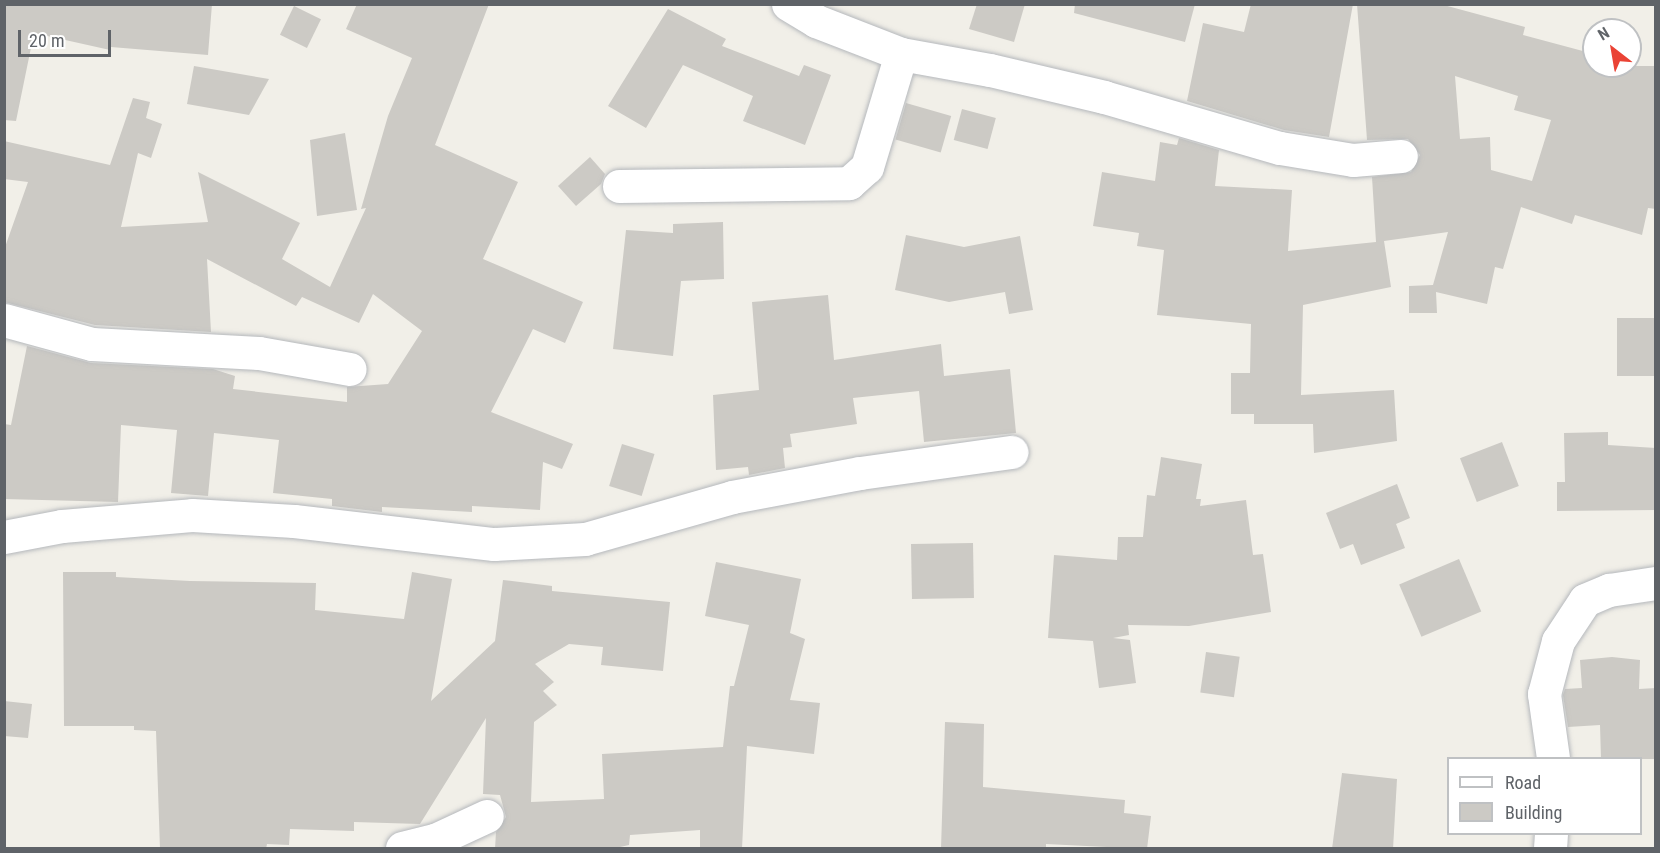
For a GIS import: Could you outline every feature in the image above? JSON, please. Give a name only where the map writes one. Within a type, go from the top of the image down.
[{"type":"street","points":[[788,4],[816,21],[900,54],[990,70],[1104,97],[1280,148],[1353,160],[1401,156]]},
{"type":"street","points":[[619,186],[849,183],[867,166],[900,54]]},
{"type":"street","points":[[4,320],[92,344],[259,353],[350,369]]},
{"type":"street","points":[[4,537],[62,526],[192,515],[294,521],[494,544],[585,539],[732,497],[860,473],[1012,452]]},
{"type":"street","points":[[1553,757],[1544,694],[1558,641],[1585,600],[1609,590],[1656,583]]},
{"type":"street","points":[[402,849],[435,840],[487,816]]},
{"type":"building","points":[[4,4],[212,4],[208,55],[111,47],[110,50],[34,33],[16,121],[4,120]]},
{"type":"building","points":[[357,4],[489,4],[435,145],[518,182],[483,259],[583,302],[565,343],[533,329],[491,412],[573,444],[562,469],[543,462],[540,510],[472,506],[472,512],[382,507],[382,512],[332,506],[332,499],[273,493],[279,440],[214,433],[208,496],[171,493],[177,430],[121,425],[118,502],[4,499],[4,424],[11,425],[27,346],[91,363],[213,369],[235,376],[233,389],[347,402],[347,387],[388,384],[422,331],[373,294],[359,323],[302,297],[296,306],[207,259],[211,332],[95,325],[4,302],[4,250],[28,182],[4,179],[4,141],[110,165],[133,98],[150,102],[146,118],[162,124],[151,158],[138,153],[121,227],[208,222],[198,172],[300,223],[282,259],[330,287],[366,208],[361,209],[388,116],[412,58],[346,29]]},
{"type":"building","points":[[977,4],[1025,4],[1014,42],[969,29]]},
{"type":"building","points":[[1075,4],[1195,4],[1185,42],[1074,13]]},
{"type":"building","points":[[1251,4],[1353,4],[1329,137],[1284,130],[1187,101],[1203,23],[1244,32]]},
{"type":"building","points":[[1357,4],[1440,4],[1525,27],[1523,35],[1582,51],[1582,78],[1642,78],[1642,66],[1656,66],[1656,209],[1648,208],[1642,235],[1575,215],[1572,224],[1521,207],[1503,269],[1495,267],[1487,304],[1436,292],[1437,313],[1409,313],[1409,286],[1433,285],[1448,232],[1384,241],[1391,287],[1303,305],[1301,395],[1394,390],[1397,441],[1314,453],[1313,424],[1254,424],[1254,414],[1231,414],[1231,373],[1250,373],[1251,324],[1157,315],[1164,250],[1137,246],[1139,233],[1093,226],[1102,172],[1155,181],[1160,142],[1177,145],[1179,138],[1219,150],[1215,186],[1292,190],[1288,251],[1376,242],[1372,177],[1411,172],[1420,155],[1408,139],[1367,140]],"holes":[[[1455,76],[1518,96],[1514,110],[1551,120],[1532,181],[1491,170],[1490,137],[1460,139]]]},
{"type":"building","points":[[294,6],[321,19],[307,48],[280,35]]},
{"type":"building","points":[[668,9],[726,39],[722,46],[799,76],[804,65],[831,75],[805,145],[743,121],[753,96],[683,65],[646,128],[608,106]]},
{"type":"building","points":[[194,66],[269,79],[249,115],[187,104]]},
{"type":"building","points":[[906,103],[951,116],[941,152],[896,140]]},
{"type":"building","points":[[962,109],[996,118],[988,149],[954,140]]},
{"type":"building","points":[[345,133],[357,210],[317,216],[310,140]]},
{"type":"building","points":[[590,157],[605,174],[601,184],[576,206],[558,186]]},
{"type":"building","points":[[723,222],[724,279],[681,281],[673,356],[613,349],[626,230],[673,233],[673,224]]},
{"type":"building","points":[[906,235],[964,247],[1020,236],[1033,310],[1009,314],[1005,292],[949,302],[895,290]]},
{"type":"building","points":[[828,295],[834,360],[941,344],[944,376],[1010,369],[1016,433],[924,442],[919,391],[853,398],[857,424],[790,434],[792,447],[783,448],[785,468],[749,475],[748,467],[716,470],[713,395],[759,390],[752,302]]},
{"type":"building","points":[[1617,318],[1656,318],[1656,376],[1617,376]]},
{"type":"building","points":[[1608,432],[1608,445],[1656,448],[1656,510],[1557,511],[1557,482],[1565,482],[1564,433]]},
{"type":"building","points":[[1502,442],[1519,486],[1477,502],[1460,458]]},
{"type":"building","points":[[622,444],[655,454],[642,496],[609,486]]},
{"type":"building","points":[[1161,457],[1202,464],[1196,499],[1201,499],[1200,506],[1246,500],[1253,555],[1263,554],[1271,612],[1189,626],[1128,625],[1129,635],[1113,638],[1130,640],[1136,683],[1099,688],[1093,641],[1048,638],[1054,555],[1117,560],[1118,537],[1143,537],[1147,495],[1155,496]]},
{"type":"building","points":[[1397,484],[1410,518],[1396,524],[1405,548],[1361,565],[1353,544],[1340,549],[1326,513]]},
{"type":"building","points":[[973,543],[974,598],[912,599],[911,544]]},
{"type":"building","points":[[1459,559],[1481,611],[1421,637],[1399,584]]},
{"type":"building","points":[[716,562],[801,579],[790,633],[805,639],[790,700],[820,703],[814,754],[747,746],[742,849],[700,849],[700,830],[630,835],[629,845],[611,849],[495,849],[496,832],[506,817],[500,795],[483,794],[486,718],[420,824],[354,822],[354,831],[290,829],[289,845],[267,844],[266,849],[160,849],[156,731],[134,730],[134,726],[64,726],[63,572],[116,572],[116,577],[190,581],[316,583],[315,610],[404,619],[412,572],[452,579],[431,701],[495,641],[503,580],[552,586],[552,591],[670,602],[663,671],[601,665],[603,647],[569,644],[535,664],[554,682],[543,691],[557,705],[534,722],[531,802],[604,799],[602,754],[723,747],[730,686],[734,686],[749,625],[705,616]]},
{"type":"building","points":[[1206,652],[1240,657],[1234,697],[1200,693]]},
{"type":"building","points":[[1612,657],[1640,660],[1639,689],[1656,688],[1656,759],[1601,757],[1600,725],[1568,727],[1563,695],[1565,689],[1582,688],[1580,660]]},
{"type":"building","points":[[4,701],[32,704],[28,738],[4,736]]},
{"type":"building","points":[[945,722],[984,724],[983,787],[1125,800],[1124,813],[1151,816],[1147,849],[1046,844],[1046,849],[941,849]]},
{"type":"building","points":[[1342,773],[1397,779],[1393,849],[1332,849]]}]
